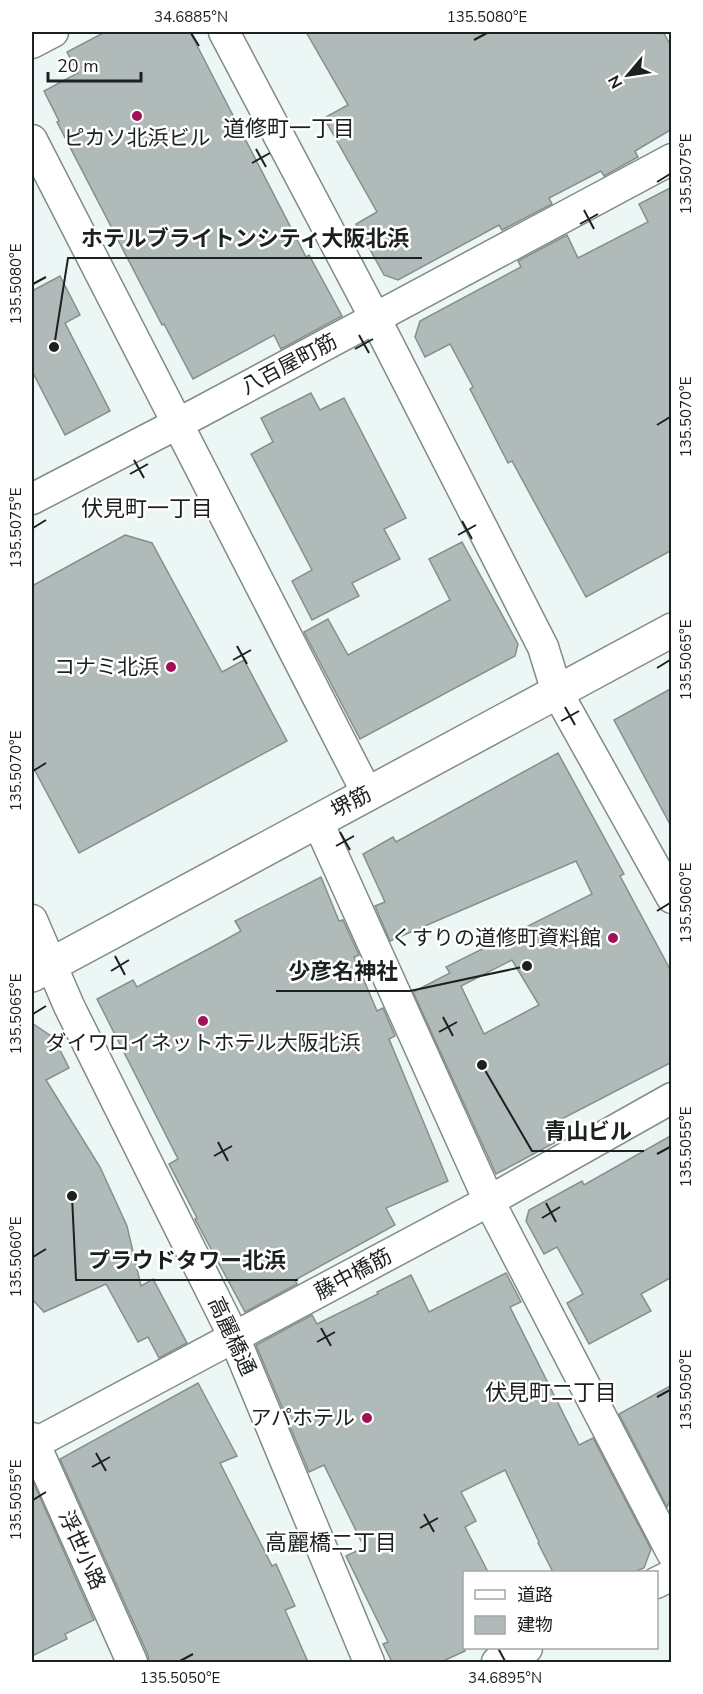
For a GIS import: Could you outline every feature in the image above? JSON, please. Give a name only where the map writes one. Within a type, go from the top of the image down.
[{"type":"main road","name":"堺筋","points":[[41,969],[672,630]]},
{"type":"street","points":[[32,43],[53,32]]},
{"type":"street","points":[[224,32],[375,318],[543,647],[557,692],[672,898]]},
{"type":"street","points":[[32,140],[367,794]]},
{"type":"street","name":"八百屋町筋","points":[[32,499],[672,159]]},
{"type":"street","points":[[317,820],[489,1201],[672,1553]]},
{"type":"street","name":"高麗橋通","points":[[32,920],[41,969],[69,1006],[234,1337],[369,1662]]},
{"type":"street","name":"藤中橋筋","points":[[32,1442],[489,1201],[672,1098]]},
{"type":"street","name":"浮世小路","points":[[32,1442],[132,1662]]},
{"type":"street","points":[[658,1582],[672,1575]]},
{"type":"street","points":[[497,1662],[523,1649]]},
{"type":"building","points":[[105,32],[190,32],[306,257],[309,255],[342,316],[281,349],[274,335],[193,379],[164,324],[162,325],[57,122],[59,121],[44,91],[78,73],[67,52]]},
{"type":"building","points":[[306,32],[663,32],[672,48],[672,129],[635,151],[638,157],[604,176],[601,171],[549,198],[552,204],[502,230],[499,225],[398,280],[384,275],[356,224],[377,212],[324,118],[348,105]]},
{"type":"building","points":[[672,187],[672,550],[586,597],[512,461],[508,463],[470,389],[473,387],[450,344],[425,357],[415,337],[420,321],[521,267],[518,261],[567,235],[578,258],[648,222],[639,204]]},
{"type":"building","points":[[60,276],[80,315],[65,323],[110,411],[65,435],[32,371],[32,291]]},
{"type":"building","points":[[311,393],[320,410],[344,398],[406,518],[384,529],[400,559],[352,583],[359,596],[312,620],[292,581],[312,570],[251,454],[273,442],[261,418]]},
{"type":"building","points":[[125,535],[152,543],[222,672],[244,660],[287,741],[79,853],[32,765],[32,586]]},
{"type":"building","points":[[462,542],[518,644],[515,656],[360,739],[304,632],[328,619],[348,655],[450,600],[429,559]]},
{"type":"building","points":[[672,688],[672,828],[614,720]]},
{"type":"building","points":[[558,753],[624,874],[620,876],[672,973],[672,1062],[548,1126],[556,1142],[496,1174],[413,992],[450,973],[446,967],[592,894],[576,861],[390,941],[375,906],[385,902],[363,854],[393,837],[396,842]],"holes":[[[512,960],[539,1005],[484,1034],[461,986]]]},
{"type":"building","points":[[321,877],[339,921],[343,920],[359,955],[354,957],[377,1011],[383,1008],[395,1036],[389,1039],[448,1181],[386,1208],[395,1225],[295,1280],[297,1284],[245,1312],[195,1219],[197,1218],[169,1164],[178,1159],[97,999],[133,980],[137,987],[214,946],[241,931],[235,921]]},
{"type":"building","points":[[32,1023],[54,1038],[69,1068],[46,1080],[100,1167],[127,1226],[141,1286],[153,1279],[187,1343],[159,1358],[148,1337],[138,1342],[106,1284],[44,1312],[32,1299]]},
{"type":"building","points":[[672,1135],[672,1277],[641,1294],[651,1311],[589,1344],[567,1303],[583,1294],[557,1247],[544,1254],[526,1221],[529,1210],[582,1181],[584,1185]]},
{"type":"building","points":[[506,1273],[521,1302],[510,1307],[579,1445],[593,1438],[651,1549],[644,1568],[636,1571],[552,1571],[505,1470],[461,1492],[476,1521],[465,1527],[487,1571],[463,1571],[463,1649],[465,1651],[441,1662],[392,1662],[383,1644],[388,1642],[346,1556],[364,1547],[324,1465],[309,1472],[256,1345],[312,1315],[317,1324],[411,1275],[429,1312]]},
{"type":"building","points":[[198,1383],[237,1456],[220,1463],[272,1566],[276,1564],[295,1606],[285,1610],[308,1662],[149,1662],[148,1655],[60,1459]]},
{"type":"building","points":[[672,1385],[672,1496],[667,1507],[619,1414]]},
{"type":"building","points":[[32,1479],[94,1620],[65,1634],[67,1639],[32,1656]]},
{"type":"place","name":"ピカソ北浜ビル","points":[[137,116]]},
{"type":"place","name":"ホテルブライトンシティ大阪北浜","points":[[54,347]]},
{"type":"place","name":"コナミ北浜","points":[[171,667]]},
{"type":"place","name":"くすりの道修町資料館","points":[[613,938]]},
{"type":"place","name":"少彦名神社","points":[[527,966]]},
{"type":"place","name":"ダイワロイネットホテル大阪北浜","points":[[203,1021]]},
{"type":"place","name":"青山ビル","points":[[482,1065]]},
{"type":"place","name":"プラウドタワー北浜","points":[[72,1196]]},
{"type":"place","name":"アパホテル","points":[[367,1418]]},
{"type":"district","name":"道修町一丁目","points":[[289,128]]},
{"type":"district","name":"伏見町一丁目","points":[[147,508]]},
{"type":"district","name":"伏見町二丁目","points":[[551,1392]]},
{"type":"district","name":"高麗橋二丁目","points":[[331,1542]]}]
